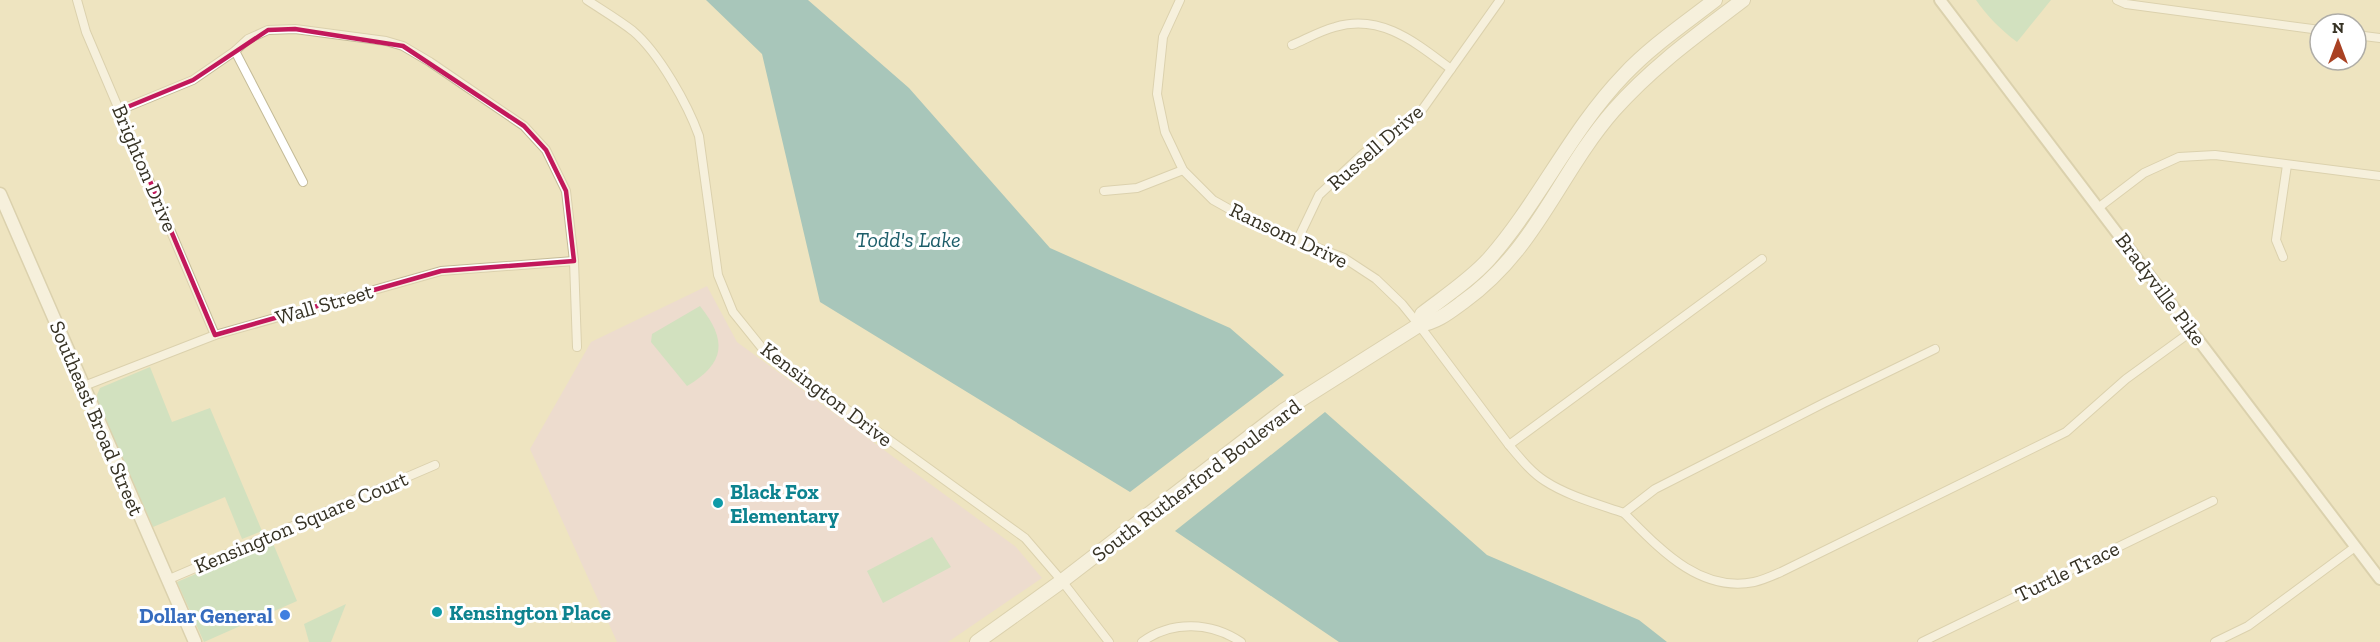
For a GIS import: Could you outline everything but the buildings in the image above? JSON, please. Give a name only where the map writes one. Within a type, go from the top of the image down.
[{"type":"highway","name":"South Rutherford Boulevard","points":[[1419,325],[1422,314],[1487,260],[1522,218],[1563,154],[1624,75],[1715,0]]},
{"type":"highway","name":"South Rutherford Boulevard","points":[[978,642],[1062,581],[1283,411],[1419,325],[1434,323],[1482,288],[1518,251],[1613,111],[1660,63],[1737,2]]},
{"type":"main road","name":"Bradyville Pike","points":[[1940,0],[2380,579]]},
{"type":"main road","name":"Southeast Broad Street","points":[[0,194],[195,642]]},
{"type":"street","name":"Brighton Drive","points":[[77,0],[86,32],[215,335]]},
{"type":"street","name":"Kensington Drive","points":[[587,0],[633,31],[648,46],[693,118],[699,136],[718,275],[732,312],[746,330],[762,348],[1025,538],[1109,642]]},
{"type":"street","name":"Ransom Drive","points":[[1180,0],[1163,38],[1157,94],[1165,132],[1183,170],[1213,200],[1254,223],[1344,258],[1377,279],[1419,325],[1523,462],[1545,481],[1624,513]]},
{"type":"street","name":"Russell Drive","points":[[1298,239],[1319,195],[1364,153],[1417,117],[1500,0]]},
{"type":"street","points":[[2117,0],[2126,4],[2308,28]]},
{"type":"street","points":[[1292,45],[1336,26],[1374,23],[1407,36],[1451,69]]},
{"type":"street","points":[[120,110],[193,80],[235,51],[248,39],[268,30],[295,29],[387,41],[403,46],[524,126],[546,150],[566,190],[574,261],[577,347]]},
{"type":"street","points":[[235,51],[303,182]]},
{"type":"street","points":[[2098,208],[2144,173],[2179,157],[2215,154],[2380,176]]},
{"type":"street","points":[[2283,257],[2276,240],[2287,165]]},
{"type":"street","points":[[1104,190],[1137,188],[1183,170]]},
{"type":"street","points":[[1509,445],[1762,259]]},
{"type":"street","name":"Wall Street","points":[[84,386],[215,335],[441,271],[574,261]]},
{"type":"street","points":[[1935,350],[1824,403],[1655,489],[1624,513],[1677,564],[1692,572],[1726,584],[1754,582],[1781,572],[2066,432],[2126,378],[2192,331]]},
{"type":"street","name":"Kensington Square Court","points":[[167,580],[435,465]]},
{"type":"street","name":"Turtle Trace","points":[[1922,642],[2213,501]]},
{"type":"street","points":[[2215,642],[2248,626],[2355,547]]},
{"type":"street","points":[[1142,642],[1153,634],[1169,628],[1192,626],[1213,628],[1241,642]]},
{"type":"highlighted area","points":[[295,29],[403,46],[524,126],[546,150],[566,191],[574,261],[441,271],[215,335],[120,110],[193,80],[268,30]]},
{"type":"shaded area","points":[[707,286],[737,342],[1016,547],[1042,578],[948,642],[617,642],[530,449],[591,342]]},
{"type":"green space","points":[[1976,0],[2051,0],[2017,42],[1995,23]]},
{"type":"green space","points":[[700,306],[715,330],[718,350],[709,369],[687,386],[651,342],[652,334]]},
{"type":"green space","points":[[150,367],[172,422],[210,408],[262,531],[242,539],[225,497],[153,527],[98,403],[97,395],[100,388]]},
{"type":"green space","points":[[932,537],[951,567],[883,603],[867,571]]},
{"type":"green space","points":[[272,541],[297,601],[204,642],[177,582]]},
{"type":"green space","points":[[346,604],[331,642],[309,642],[304,624]]},
{"type":"water","name":"Todd's Lake","points":[[706,0],[808,0],[909,88],[1050,248],[1230,328],[1284,375],[1130,492],[820,302],[762,54]]},
{"type":"water","points":[[1325,412],[1487,555],[1639,620],[1667,642],[1339,642],[1175,531]]},
{"type":"place","name":"Black Fox Elementary","points":[[718,503]]},
{"type":"place","name":"Kensington Place","points":[[437,612]]},
{"type":"place","name":"Dollar General","points":[[285,615]]}]
